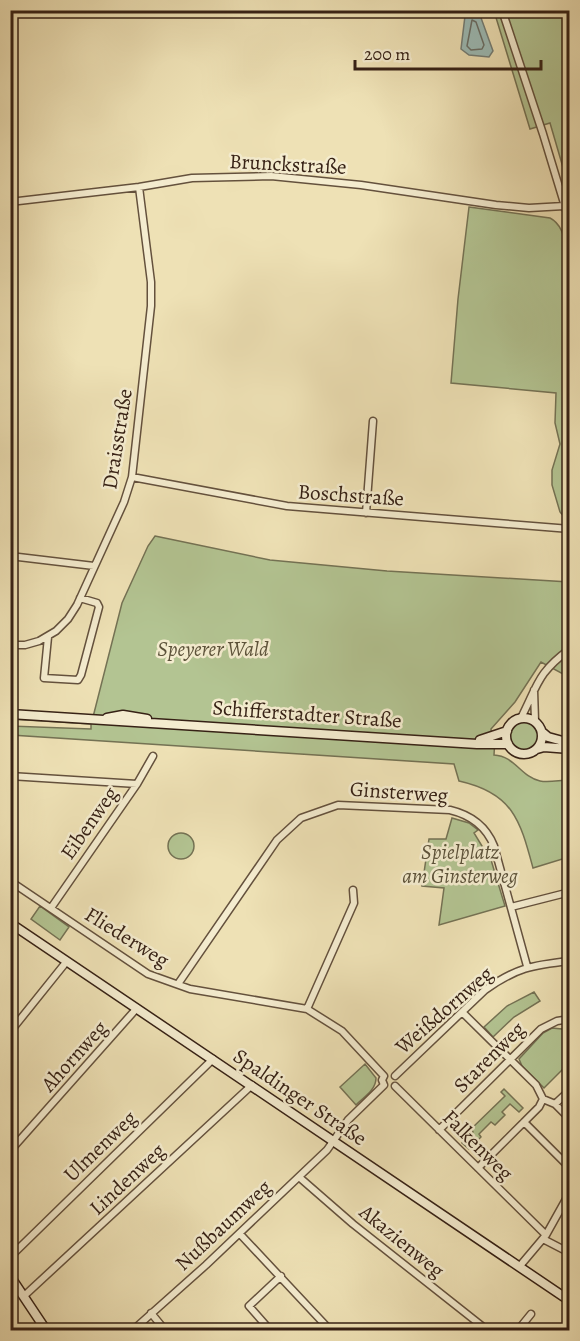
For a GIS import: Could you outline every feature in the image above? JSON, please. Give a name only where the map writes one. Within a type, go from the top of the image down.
[{"type":"main road","name":"Schifferstadter Straße","points":[[10,714],[508,744]]},
{"type":"main road","points":[[570,743],[548,737],[531,719],[520,718],[511,723],[507,731],[508,744],[513,750],[522,754],[544,747],[570,748]]},
{"type":"main road","name":"Schifferstadter Straße","points":[[453,742],[481,740],[507,731]]},
{"type":"main road","points":[[537,749],[542,741],[542,732]]},
{"type":"main road","name":"Spaldinger Straße","points":[[10,923],[570,1301]]},
{"type":"main road","points":[[10,1276],[46,1330]]},
{"type":"street","points":[[502,10],[530,90],[570,223]]},
{"type":"street","name":"Brunckstraße","points":[[10,202],[139,187],[192,178],[271,176],[361,185],[496,205],[529,208],[564,206]]},
{"type":"street","name":"Draisstraße","points":[[10,645],[32,643],[48,637],[68,619],[124,502],[132,477],[151,306],[151,282],[139,187]]},
{"type":"street","points":[[366,513],[373,421]]},
{"type":"street","name":"Boschstraße","points":[[132,477],[271,504],[570,529]]},
{"type":"street","points":[[10,556],[94,566]]},
{"type":"street","points":[[48,637],[44,678],[78,680],[99,607],[97,603],[80,598]]},
{"type":"street","points":[[520,718],[534,687],[547,668],[570,649]]},
{"type":"street","points":[[534,687],[535,721]]},
{"type":"street","name":"Eibenweg","points":[[51,908],[137,784],[153,756]]},
{"type":"street","points":[[10,776],[137,784]]},
{"type":"street","name":"Ginsterweg","points":[[177,984],[279,837],[301,818],[331,806],[351,804],[450,810],[468,816],[481,825],[491,838],[527,966]]},
{"type":"street","name":"Fliederweg","points":[[10,881],[143,971],[197,990],[307,1009],[342,1031],[384,1076]]},
{"type":"street","points":[[307,1009],[354,903],[353,890]]},
{"type":"street","points":[[511,907],[570,892]]},
{"type":"street","points":[[10,1032],[67,961]]},
{"type":"street","points":[[527,966],[570,961]]},
{"type":"street","name":"Weißdornweg","points":[[384,1076],[390,1074],[395,1076],[496,983],[527,966]]},
{"type":"street","name":"Ahornweg","points":[[10,1151],[137,1008]]},
{"type":"street","points":[[462,1012],[536,1085],[543,1099],[555,1104],[570,1119]]},
{"type":"street","name":"Starenweg","points":[[439,1130],[509,1059],[546,1026],[556,1021],[570,1019]]},
{"type":"street","name":"Ulmenweg","points":[[10,1257],[213,1059]]},
{"type":"street","points":[[333,1141],[348,1120],[384,1085],[382,1080],[384,1076]]},
{"type":"street","points":[[395,1076],[397,1081],[395,1086]]},
{"type":"street","name":"Lindenweg","points":[[24,1296],[252,1085]]},
{"type":"street","name":"Weißdornweg","points":[[384,1085],[390,1088],[395,1086]]},
{"type":"street","name":"Falkenweg","points":[[395,1086],[545,1237],[570,1253]]},
{"type":"street","points":[[555,1104],[570,1090]]},
{"type":"street","points":[[478,1168],[542,1103],[543,1099]]},
{"type":"street","points":[[524,1122],[570,1168]]},
{"type":"street","name":"Nußbaumweg","points":[[133,1330],[240,1234],[327,1150],[333,1141]]},
{"type":"street","name":"Akazienweg","points":[[299,1178],[485,1330]]},
{"type":"street","points":[[519,1267],[545,1237],[570,1192]]},
{"type":"street","points":[[240,1234],[330,1330]]},
{"type":"street","points":[[270,1330],[250,1308],[250,1305],[281,1276]]},
{"type":"street","points":[[152,1313],[165,1330]]},
{"type":"street","points":[[518,1330],[531,1314]]},
{"type":"green space","points":[[494,11],[569,11],[569,188],[550,123],[530,129]]},
{"type":"green space","points":[[469,207],[550,218],[555,221],[563,235],[570,258],[569,523],[560,512],[552,485],[552,470],[560,444],[555,423],[556,393],[451,383]]},
{"type":"green space","name":"Speyerer Wald","points":[[155,536],[270,560],[387,571],[569,582],[569,715],[564,696],[567,676],[541,662],[515,702],[491,729],[492,739],[495,738],[494,755],[507,759],[533,779],[551,782],[569,780],[569,857],[533,868],[524,836],[511,811],[492,793],[459,781],[454,764],[11,735],[10,726],[91,729],[91,724],[11,719],[11,717],[92,721],[122,603],[148,546]]},
{"type":"green space","points":[[525,721],[535,726],[540,736],[535,746],[525,751],[515,746],[510,736],[515,726]]},
{"type":"green space","name":"Spielplatz am Ginsterweg","points":[[452,818],[469,823],[478,830],[474,833],[485,851],[488,850],[505,906],[439,925],[444,888],[422,886],[429,839],[446,839]]},
{"type":"green space","points":[[181,833],[190,837],[194,846],[190,855],[181,859],[172,855],[168,846],[172,837]]},
{"type":"green space","points":[[40,906],[69,927],[60,940],[31,919]]},
{"type":"green space","points":[[534,992],[540,1001],[514,1017],[493,1037],[484,1027],[507,1006]]},
{"type":"green space","points":[[552,1028],[562,1029],[569,1037],[569,1063],[544,1088],[522,1066],[519,1059],[543,1033]]},
{"type":"green space","points":[[365,1064],[376,1078],[369,1093],[356,1105],[340,1087]]},
{"type":"green space","points":[[504,1089],[523,1108],[519,1112],[510,1104],[502,1112],[505,1115],[495,1125],[491,1122],[469,1149],[462,1143],[473,1132],[471,1129],[505,1096],[501,1092]]},
{"type":"water","points":[[471,11],[478,12],[480,15],[493,51],[489,57],[469,55],[461,49],[465,16]]}]
